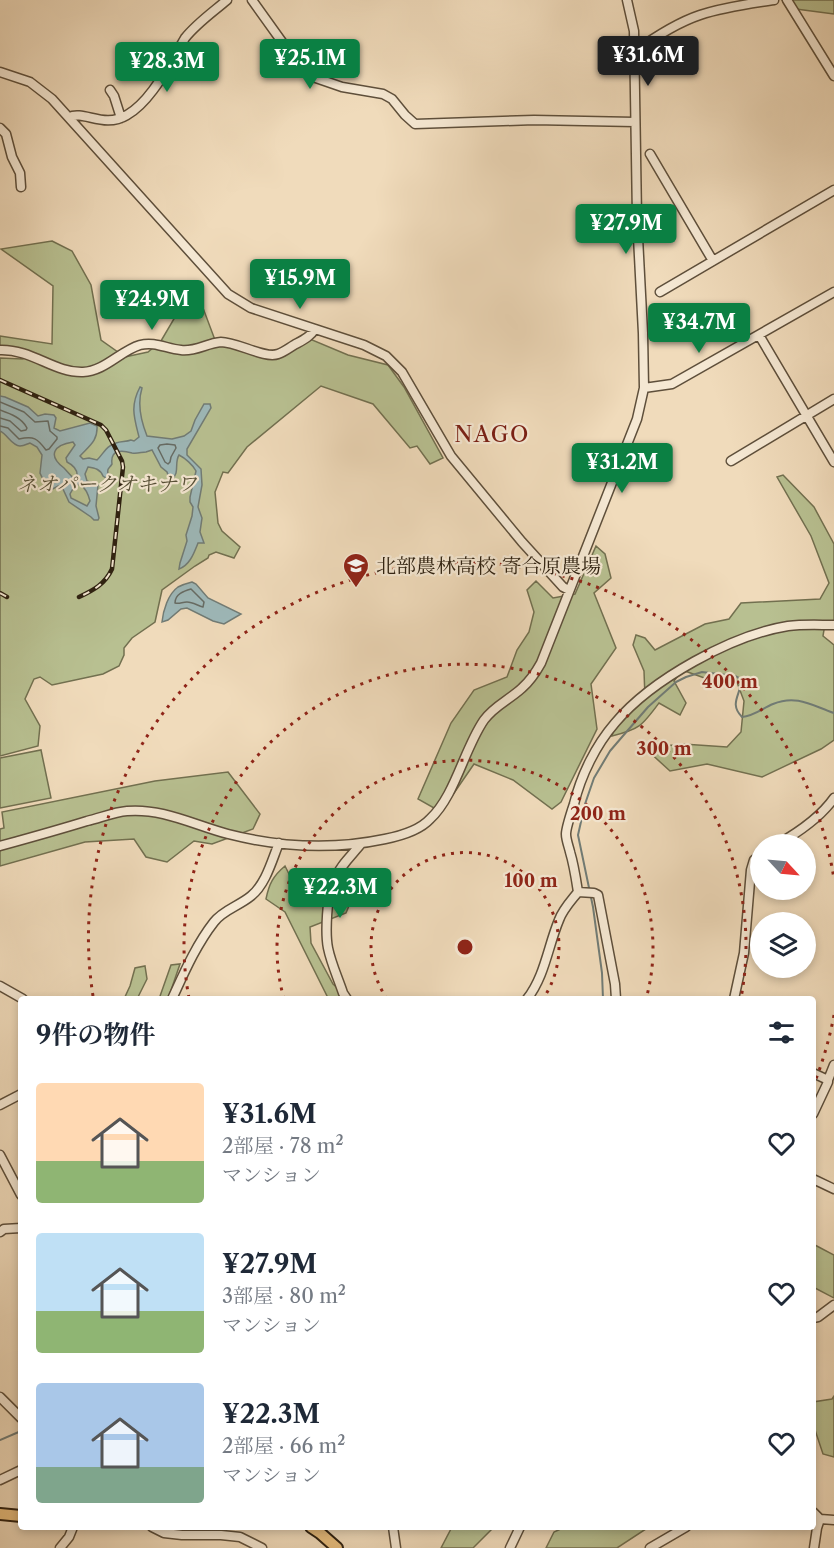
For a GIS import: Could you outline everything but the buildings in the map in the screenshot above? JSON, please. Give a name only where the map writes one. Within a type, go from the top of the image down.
[{"type":"main road","points":[[0,1514],[18,1516]]},
{"type":"main road","points":[[316,1530],[338,1548]]},
{"type":"street","points":[[69,117],[76,115],[98,120],[115,120],[129,114],[155,88],[191,31],[226,0]]},
{"type":"street","points":[[252,0],[300,67],[312,77],[342,87],[383,94],[392,99],[415,124],[534,120],[635,122]]},
{"type":"street","points":[[0,846],[125,811],[148,811],[174,816],[228,834],[279,843],[335,846],[361,844],[396,837],[423,825],[435,813],[452,786],[483,721],[497,706],[523,687],[541,663],[637,419],[644,388],[634,31],[627,0]]},
{"type":"street","points":[[634,52],[651,39],[698,16],[738,5],[774,0]]},
{"type":"street","points":[[787,0],[834,76]]},
{"type":"street","points":[[0,72],[30,82],[69,117],[228,294],[251,308],[376,350],[393,362],[457,463],[522,542],[563,587],[569,590]]},
{"type":"street","points":[[110,90],[121,118]]},
{"type":"street","points":[[0,128],[6,134],[12,158],[20,173],[21,187]]},
{"type":"street","points":[[650,154],[713,261]]},
{"type":"street","points":[[660,292],[834,190]]},
{"type":"street","points":[[644,388],[672,384],[834,292]]},
{"type":"street","points":[[0,350],[21,352],[63,370],[82,372],[103,366],[140,345],[152,344],[192,350],[219,342],[276,355],[306,339],[315,329]]},
{"type":"street","points":[[759,335],[834,462]]},
{"type":"street","points":[[731,460],[834,399]]},
{"type":"street","points":[[579,892],[566,835],[579,785],[600,743],[625,712],[656,686],[675,674],[706,655],[741,640],[788,627],[810,624],[834,626]]},
{"type":"street","points":[[794,834],[821,814],[834,798]]},
{"type":"street","points":[[173,996],[200,942],[213,922],[225,911],[256,892],[279,843]]},
{"type":"street","points":[[345,996],[328,948],[326,932],[328,904],[332,883],[340,868],[361,844]]},
{"type":"street","points":[[735,996],[744,953],[750,882]]},
{"type":"street","points":[[529,996],[542,973],[560,918],[579,892]]},
{"type":"street","points":[[579,892],[598,895],[616,996]]},
{"type":"street","points":[[0,986],[18,996]]},
{"type":"street","points":[[816,1108],[830,1082],[834,1065]]},
{"type":"street","points":[[816,1075],[830,1082]]},
{"type":"street","points":[[0,1105],[18,1096]]},
{"type":"street","points":[[0,1155],[18,1189]]},
{"type":"street","points":[[816,1180],[834,1189]]},
{"type":"street","points":[[0,1232],[4,1229],[18,1227]]},
{"type":"street","points":[[816,1317],[834,1305]]},
{"type":"street","points":[[0,1397],[18,1415]]},
{"type":"street","points":[[0,1480],[18,1471]]},
{"type":"street","points":[[816,1515],[820,1519],[834,1520]]},
{"type":"street","points":[[814,1548],[820,1519]]},
{"type":"street","points":[[60,1548],[72,1530]]},
{"type":"street","points":[[158,1530],[182,1535],[240,1537],[262,1548]]},
{"type":"street","points":[[393,1530],[396,1548]]},
{"type":"street","points":[[510,1548],[519,1530]]},
{"type":"street","points":[[650,1548],[681,1530]]},
{"type":"green space","points":[[782,0],[834,0],[834,14],[796,9]]},
{"type":"green space","name":"ネオパークオキナワ","points":[[52,241],[72,251],[91,285],[101,340],[125,357],[148,352],[161,341],[185,300],[203,308],[215,340],[274,359],[310,339],[348,355],[388,365],[404,387],[443,458],[430,464],[417,446],[410,448],[373,404],[321,386],[247,447],[228,473],[223,472],[215,492],[218,523],[222,531],[240,547],[234,558],[216,552],[209,555],[208,558],[162,590],[155,622],[132,638],[124,648],[124,655],[119,666],[103,674],[52,685],[40,677],[34,679],[25,699],[40,726],[38,746],[0,756],[0,358],[22,359],[16,353],[0,349],[0,336],[52,344],[53,286],[1,249]]},
{"type":"green space","points":[[783,475],[814,507],[834,544],[834,623],[825,624],[823,636],[834,645],[834,740],[821,749],[762,777],[707,764],[670,771],[647,750],[649,743],[664,746],[683,744],[727,747],[741,732],[744,701],[735,677],[710,680],[682,670],[674,681],[686,703],[680,715],[659,703],[640,726],[612,736],[615,724],[645,698],[644,671],[633,645],[636,635],[645,638],[655,650],[705,624],[729,619],[741,603],[820,599],[829,583],[811,536],[777,477]]},
{"type":"green space","points":[[596,546],[605,554],[611,578],[594,593],[616,648],[591,684],[597,729],[561,802],[552,809],[513,780],[474,764],[441,812],[418,799],[451,723],[474,690],[507,677],[517,650],[529,632],[534,612],[527,590],[536,581],[553,598],[575,594]]},
{"type":"green space","points":[[41,750],[51,798],[0,808],[0,758]]},
{"type":"green space","points":[[228,772],[260,814],[253,829],[212,844],[194,841],[167,862],[146,857],[134,839],[85,842],[0,866],[0,829],[4,828],[2,812],[155,781]]},
{"type":"green space","points":[[285,866],[294,884],[349,880],[354,894],[346,913],[310,927],[311,943],[333,984],[347,996],[327,996],[285,912],[266,899],[277,873]]},
{"type":"green space","points":[[180,964],[169,996],[160,996],[171,965]]},
{"type":"green space","points":[[145,966],[147,979],[138,996],[125,996],[130,986],[135,968]]},
{"type":"green space","points":[[816,1246],[834,1255],[834,1298],[816,1289]]},
{"type":"green space","points":[[834,1396],[834,1457],[823,1454],[816,1433],[816,1402],[832,1399]]},
{"type":"green space","points":[[450,1530],[491,1530],[473,1548],[441,1548]]},
{"type":"green space","points":[[558,1530],[644,1530],[617,1548],[546,1548],[554,1532]]},
{"type":"water","points":[[140,387],[142,388],[140,412],[147,436],[172,439],[184,436],[191,431],[204,404],[210,404],[211,408],[187,449],[187,455],[201,469],[202,485],[198,507],[202,518],[200,532],[204,543],[198,543],[189,562],[179,569],[192,516],[193,507],[190,497],[196,471],[186,460],[179,455],[176,474],[172,479],[161,467],[152,450],[138,453],[121,451],[115,453],[106,478],[97,469],[88,467],[85,474],[87,481],[98,485],[96,506],[99,518],[94,520],[69,502],[62,487],[58,486],[51,490],[47,488],[40,473],[42,455],[37,447],[30,443],[23,446],[17,445],[0,431],[0,396],[28,407],[38,416],[54,415],[56,418],[54,428],[60,431],[90,423],[97,426],[94,439],[80,456],[83,459],[97,460],[113,444],[134,441],[139,437],[134,412],[135,400]],"holes":[[[73,442],[75,445],[66,458],[76,470],[75,479],[54,455],[57,448]],[[79,484],[85,489],[90,501],[87,506],[71,498],[70,494]]]},
{"type":"water","points":[[192,582],[208,598],[241,614],[224,624],[187,608],[181,609],[162,622],[171,594],[178,587]]},
{"type":"waterway","points":[[603,996],[593,907],[578,835],[594,778],[610,751],[648,707],[676,682],[702,672],[735,676],[741,679],[736,707],[742,717],[754,714],[773,704],[790,700],[805,702],[834,713]]},
{"type":"waterway","points":[[0,1440],[18,1432]]},
{"type":"railway","points":[[0,380],[101,425],[122,461],[112,569],[98,586],[79,597]]},
{"type":"railway","points":[[0,593],[7,597]]},
{"type":"place","name":"北部農林高校 寄合原農場","points":[[356,589]]},
{"type":"district","name":"NAGO","points":[[492,434]]}]
